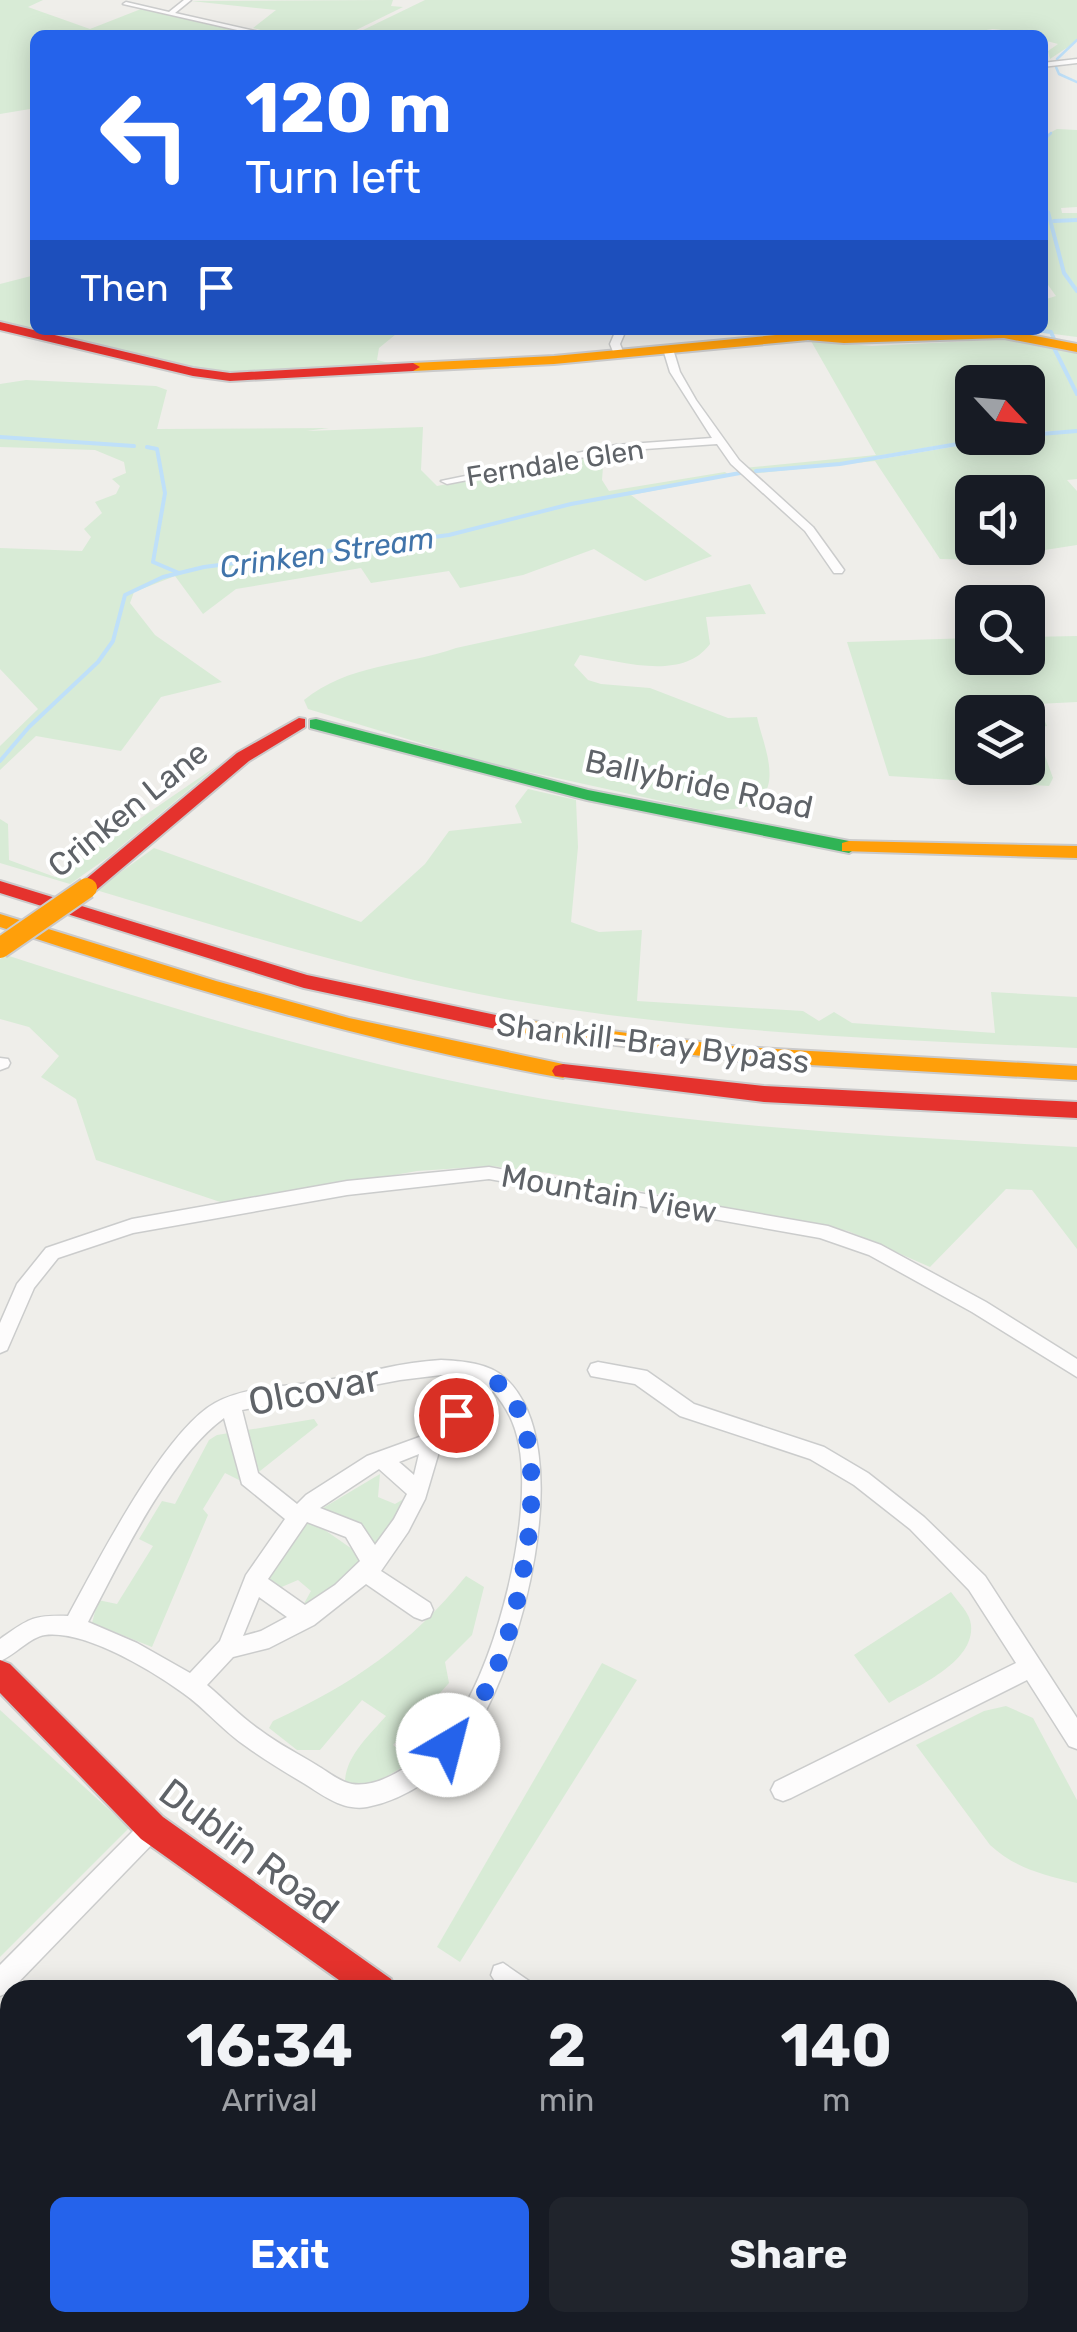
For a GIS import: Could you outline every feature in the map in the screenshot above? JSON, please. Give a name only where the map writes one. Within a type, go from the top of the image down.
[{"type":"main road","points":[[0,326],[30,333]]},
{"type":"main road","points":[[38,335],[193,372],[230,377],[620,342],[668,349],[764,338],[844,340],[944,335]]},
{"type":"main road","points":[[1018,335],[1077,348]]},
{"type":"main road","name":"Ballybride Road","points":[[307,724],[587,795],[791,838],[855,848],[1077,852]]},
{"type":"main road","name":"Crinken Lane","points":[[0,948],[87,888],[243,757],[307,724]]},
{"type":"main road","name":"Shankill-Bray Bypass","points":[[0,887],[282,977],[480,1020],[662,1048],[856,1064],[1077,1074]]},
{"type":"main road","name":"Shankill-Bray Bypass","points":[[0,920],[186,981],[405,1041],[579,1074],[742,1091],[1077,1110]]},
{"type":"main road","name":"Dublin Road","points":[[0,1673],[152,1828],[366,1980]]},
{"type":"street","points":[[170,14],[188,0]]},
{"type":"street","points":[[126,4],[245,30]]},
{"type":"street","points":[[1048,64],[1077,61]]},
{"type":"street","points":[[668,349],[690,400],[735,462],[809,529],[838,570]]},
{"type":"street","name":"Ferndale Glen","points":[[447,480],[600,450],[722,440]]},
{"type":"street","name":"Mountain View","points":[[6,1320],[26,1284],[52,1254],[132,1226],[347,1188],[489,1173],[822,1231],[876,1250],[979,1307],[1077,1369]]},
{"type":"street","points":[[0,1345],[6,1320]]},
{"type":"street","name":"Olcovar","points":[[74,1626],[136,1518],[197,1426],[208,1416],[231,1406],[438,1368],[456,1367],[492,1379]]},
{"type":"street","points":[[598,1370],[640,1377],[688,1410],[816,1453],[861,1479],[917,1523],[977,1583],[1077,1738]]},
{"type":"street","points":[[0,1651],[38,1625],[74,1626],[129,1650],[192,1686],[252,1738],[312,1779],[349,1796],[369,1796],[400,1784],[429,1764],[466,1725],[494,1674],[507,1638],[525,1556],[532,1500],[529,1453],[520,1412],[502,1385],[492,1379],[432,1440],[382,1459],[313,1501],[254,1582],[228,1646],[192,1686]]},
{"type":"street","points":[[231,1406],[249,1478],[302,1514],[354,1529],[364,1540],[369,1569],[422,1610]]},
{"type":"street","points":[[228,1646],[252,1647],[306,1618],[369,1569],[403,1523],[418,1491],[432,1440]]},
{"type":"street","points":[[382,1459],[418,1491]]},
{"type":"street","points":[[254,1582],[306,1618]]},
{"type":"street","points":[[784,1790],[1031,1667]]},
{"type":"street","points":[[2,1980],[152,1828]]},
{"type":"green space","points":[[0,0],[43,0],[28,7],[90,29],[141,9],[244,29],[30,30],[30,109],[0,114]]},
{"type":"green space","points":[[393,0],[391,6],[403,7],[356,30],[260,30],[253,28],[276,10],[191,1]]},
{"type":"green space","points":[[425,0],[1077,0],[1077,41],[1050,59],[1048,51],[1058,44],[1048,41],[1048,30],[363,30]]},
{"type":"green space","points":[[1057,129],[1077,130],[1077,207],[1061,208],[1062,213],[1077,213],[1077,337],[1048,333],[1048,298],[1056,296],[1048,285],[1048,134]]},
{"type":"green space","points":[[30,276],[30,329],[0,322],[0,284]]},
{"type":"green space","points":[[56,335],[395,335],[379,348],[377,360],[393,364],[219,373]]},
{"type":"green space","points":[[1009,339],[1077,351],[1077,430],[1045,431],[1045,365],[955,365],[955,443],[877,456],[875,460],[955,446],[955,455],[1045,455],[1045,435],[1077,432],[1077,479],[1067,480],[1077,491],[1077,545],[1045,550],[1045,475],[955,475],[955,559],[940,559],[875,461],[749,474],[744,468],[876,455],[811,341],[872,346]]},
{"type":"green space","points":[[26,380],[156,386],[167,390],[157,429],[329,428],[306,431],[423,427],[421,470],[437,486],[614,451],[592,460],[603,467],[602,480],[609,491],[725,472],[730,476],[631,495],[712,556],[645,581],[594,549],[523,575],[460,588],[449,571],[371,583],[361,568],[236,589],[203,614],[175,576],[134,592],[130,603],[155,635],[222,682],[161,697],[121,751],[36,736],[0,770],[0,746],[38,709],[0,669],[0,548],[82,551],[91,537],[84,529],[102,513],[95,502],[116,494],[120,486],[112,479],[126,473],[124,462],[95,450],[0,447],[0,384]]},
{"type":"green space","points":[[750,584],[766,614],[706,617],[710,644],[684,663],[650,666],[580,655],[574,665],[588,680],[601,684],[650,688],[728,718],[757,717],[769,778],[761,798],[746,807],[711,812],[480,761],[308,709],[304,700],[339,679],[377,667]]},
{"type":"green space","points":[[1077,636],[1077,702],[1045,704],[1045,695],[955,695],[955,780],[889,776],[847,642],[955,639],[955,675],[1045,675],[1045,637]]},
{"type":"green space","points":[[1045,756],[1053,778],[1049,786],[1033,785],[1045,785]]},
{"type":"green space","points":[[221,763],[70,884],[0,863],[0,819],[8,824],[9,860],[55,877]]},
{"type":"green space","points":[[528,789],[576,800],[578,847],[571,922],[599,932],[642,930],[637,1001],[803,1011],[819,1021],[834,1012],[852,1023],[995,1033],[991,992],[1077,997],[1077,1048],[737,1029],[534,1004],[368,969],[96,890],[154,848],[361,922],[425,864],[449,831],[522,823],[515,806]]},
{"type":"green space","points":[[6,955],[256,1032],[511,1093],[722,1123],[1077,1147],[1077,1249],[1032,1190],[1006,1189],[930,1267],[848,1231],[548,1173],[491,1166],[417,1171],[229,1205],[96,1160],[76,1099],[41,1077],[59,1056],[29,1027],[0,1019],[0,959]]},
{"type":"green space","points":[[314,1419],[318,1425],[245,1483],[225,1473],[203,1509],[208,1515],[152,1647],[92,1623],[98,1600],[117,1604],[153,1546],[139,1539],[162,1501],[175,1504],[209,1440],[217,1435]]},
{"type":"green space","points":[[380,1474],[378,1497],[395,1504],[414,1493],[377,1553],[354,1524],[318,1511]]},
{"type":"green space","points":[[309,1519],[365,1558],[368,1566],[301,1609],[311,1591],[298,1580],[277,1589],[265,1581]]},
{"type":"green space","points":[[466,1576],[484,1587],[472,1635],[445,1662],[449,1683],[393,1745],[414,1759],[374,1782],[345,1785],[353,1756],[386,1716],[362,1700],[320,1750],[297,1750],[269,1728],[273,1721],[355,1677],[401,1643]]},
{"type":"green space","points":[[951,1592],[971,1625],[964,1651],[941,1672],[889,1703],[854,1655]]},
{"type":"green space","points":[[602,1663],[637,1680],[460,1962],[437,1947]]},
{"type":"green space","points":[[1006,1706],[1033,1718],[1077,1800],[1077,1883],[1020,1865],[990,1845],[916,1745],[984,1711]]},
{"type":"green space","points":[[0,1710],[129,1828],[0,1957]]},
{"type":"waterway","name":"Crinken Stream","points":[[1057,59],[1077,40]]},
{"type":"waterway","name":"Crinken Stream","points":[[1056,67],[1059,74],[1077,82]]},
{"type":"waterway","points":[[1048,136],[1051,133]]},
{"type":"waterway","name":"Crinken Stream","points":[[1048,212],[1064,273],[1077,291]]},
{"type":"waterway","name":"Crinken Stream","points":[[1054,221],[1077,220]]},
{"type":"waterway","points":[[1048,332],[1054,339]]},
{"type":"waterway","points":[[1054,348],[1077,394]]},
{"type":"waterway","name":"Crinken Stream","points":[[1045,434],[1077,431]]},
{"type":"waterway","points":[[0,437],[134,446]]},
{"type":"waterway","name":"Crinken Stream","points":[[756,471],[840,464],[955,444]]},
{"type":"waterway","points":[[147,447],[157,449],[165,493],[153,562],[179,573]]},
{"type":"waterway","name":"Crinken Stream","points":[[0,761],[29,727],[98,662],[113,641],[125,595],[163,577],[204,567],[449,535],[571,504],[740,473]]},
{"type":"traffic: fast","points":[[316,724],[587,795],[849,847]]},
{"type":"traffic: slow","points":[[413,367],[554,360],[808,336],[844,339],[972,335]]},
{"type":"traffic: slow","points":[[1009,335],[1077,348]]},
{"type":"traffic: slow","points":[[849,847],[1077,852]]},
{"type":"traffic: slow","points":[[0,948],[87,888]]},
{"type":"traffic: slow","points":[[0,920],[349,1025],[563,1071]]},
{"type":"traffic: slow","points":[[515,1026],[740,1054],[1077,1073]]},
{"type":"traffic: jam","points":[[0,326],[30,333]]},
{"type":"traffic: jam","points":[[38,335],[193,372],[230,377],[413,367]]},
{"type":"traffic: jam","points":[[87,888],[243,757],[299,723]]},
{"type":"traffic: jam","points":[[0,887],[304,981],[515,1026]]},
{"type":"traffic: jam","points":[[563,1071],[764,1094],[1077,1110]]},
{"type":"traffic: jam","points":[[0,1673],[152,1828],[366,1980]]},
{"type":"route","points":[[448,1745],[466,1725],[494,1674],[507,1638],[525,1556],[532,1500],[529,1453],[520,1412],[502,1385],[492,1379],[456,1415]]}]
